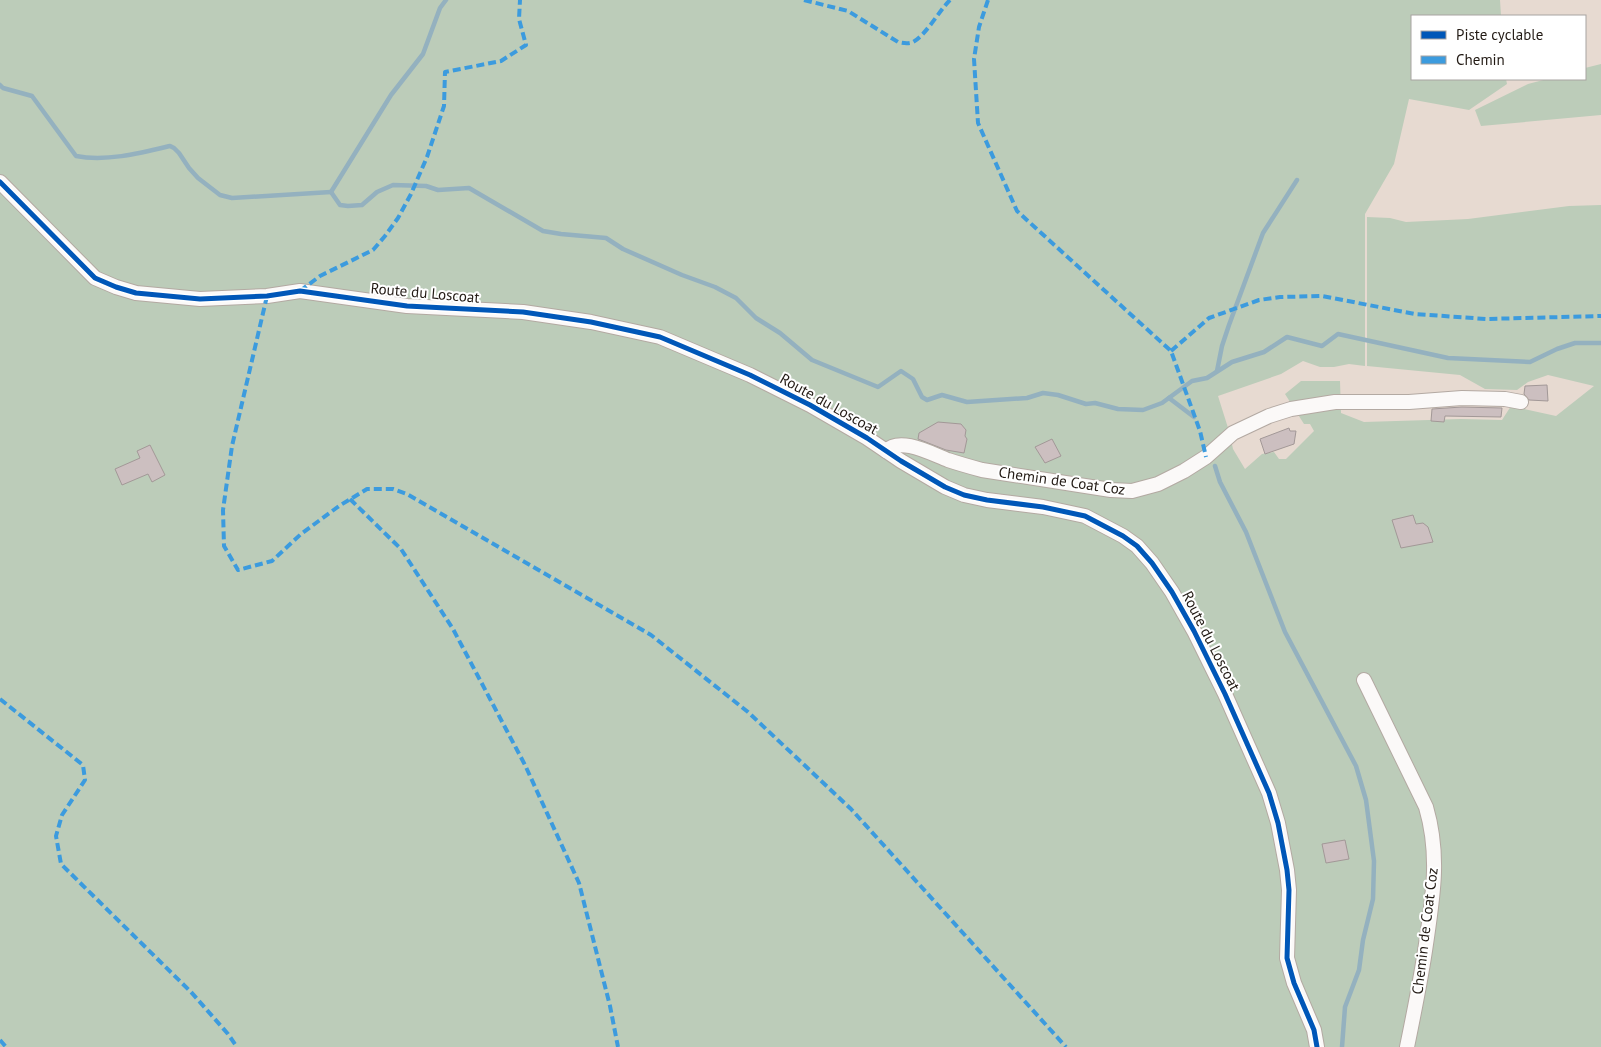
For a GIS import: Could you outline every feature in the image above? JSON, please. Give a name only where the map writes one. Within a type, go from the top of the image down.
[{"type":"street","name":"Route du Loscoat","points":[[0,182],[95,278],[116,287],[136,293],[200,299],[267,296],[300,291],[407,306],[523,312],[632,330],[660,337],[750,375],[810,405],[860,434],[930,479],[964,495],[987,500],[1065,510],[1085,516],[1124,536],[1137,546],[1152,563],[1167,584],[1194,631],[1225,694],[1269,793],[1278,823],[1287,870],[1289,890],[1287,958],[1294,983],[1314,1030],[1317,1047]]},
{"type":"street","name":"Chemin de Coat Coz","points":[[886,451],[893,446],[908,446],[963,465],[992,472],[1111,490],[1132,491],[1147,488],[1170,478],[1206,457],[1233,433],[1269,416],[1291,409],[1335,402],[1409,402],[1462,398],[1505,399],[1520,402]]},
{"type":"street","name":"Chemin de Coat Coz","points":[[1364,680],[1426,807],[1432,827],[1434,880],[1431,914],[1419,989],[1407,1047]]},
{"type":"green space","points":[[0,0],[1500,0],[1501,15],[1411,15],[1411,80],[1506,80],[1507,84],[1469,110],[1409,99],[1394,164],[1365,214],[1365,366],[1349,364],[1320,367],[1303,361],[1281,374],[1218,396],[1233,449],[1245,469],[1262,454],[1274,452],[1279,459],[1286,459],[1314,431],[1310,424],[1304,424],[1285,394],[1301,381],[1340,381],[1341,413],[1364,422],[1461,419],[1502,420],[1511,406],[1556,416],[1594,386],[1548,375],[1528,382],[1517,390],[1485,389],[1460,375],[1367,366],[1367,217],[1390,218],[1406,222],[1468,219],[1569,206],[1601,205],[1601,1047],[0,1047]]},
{"type":"green space","points":[[1601,64],[1601,115],[1481,126],[1475,110],[1528,84],[1543,80],[1586,80],[1586,68]]},
{"type":"building","points":[[1547,385],[1548,401],[1529,400],[1524,394],[1525,386]]},
{"type":"building","points":[[1462,407],[1502,408],[1501,417],[1445,416],[1444,422],[1431,421],[1432,409]]},
{"type":"building","points":[[938,422],[961,424],[966,430],[965,436],[967,439],[964,453],[946,450],[918,439],[919,433]]},
{"type":"building","points":[[1289,428],[1290,431],[1296,431],[1294,444],[1265,454],[1260,439]]},
{"type":"building","points":[[1052,439],[1061,456],[1045,463],[1035,447]]},
{"type":"building","points":[[150,445],[165,475],[152,482],[148,474],[122,485],[115,469],[140,458],[137,451]]},
{"type":"building","points":[[1413,515],[1416,524],[1423,523],[1428,527],[1433,542],[1401,548],[1392,520]]},
{"type":"building","points":[[1345,840],[1349,859],[1326,863],[1322,844]]},
{"type":"waterway","points":[[331,192],[391,95],[423,54],[440,8],[446,0]]},
{"type":"waterway","points":[[0,85],[3,88],[32,96],[76,156],[87,158],[111,157],[170,146],[179,153],[198,178],[220,195],[232,198],[331,192]]},
{"type":"waterway","points":[[1217,371],[1222,346],[1263,233],[1297,180]]},
{"type":"waterway","points":[[331,192],[340,205],[348,206],[362,205],[377,192],[393,185],[426,186],[438,190],[469,188],[543,231],[606,238],[623,249],[682,275],[715,287],[736,298],[756,318],[780,333],[812,360],[878,387],[901,371],[913,379],[922,397],[927,400],[942,395],[967,402],[1027,398],[1043,393],[1058,395],[1086,404],[1095,403],[1118,409],[1143,410],[1162,403],[1192,381],[1207,378],[1232,362],[1264,352],[1287,337],[1322,346],[1338,334],[1448,358],[1530,362],[1575,343],[1601,343]]},
{"type":"waterway","points":[[1169,398],[1194,417]]},
{"type":"waterway","points":[[1215,466],[1220,482],[1246,532],[1285,632],[1356,766],[1366,800],[1374,861],[1373,899],[1363,940],[1359,970],[1345,1007],[1342,1047]]},
{"type":"marked path","points":[[300,291],[320,276],[373,250],[385,236],[398,218],[411,194],[427,157],[444,106],[445,72],[501,61],[526,45],[519,19],[520,0]]},
{"type":"marked path","points":[[804,0],[848,11],[898,42],[907,43],[918,39],[950,0]]},
{"type":"marked path","points":[[988,0],[979,27],[974,59],[978,123],[1017,211],[1171,351],[1200,431],[1206,457]]},
{"type":"marked path","points":[[267,296],[232,446],[223,510],[224,546],[238,570],[272,561],[301,534],[339,506],[367,489],[393,489],[407,494],[651,635],[748,712],[851,809],[1066,1047]]},
{"type":"marked path","points":[[1171,351],[1209,318],[1259,300],[1280,297],[1322,296],[1415,314],[1486,319],[1601,316]]},
{"type":"marked path","points":[[350,499],[401,549],[453,629],[525,765],[579,883],[610,1006],[618,1047]]},
{"type":"marked path","points":[[0,699],[83,765],[85,780],[62,815],[56,836],[61,864],[191,992],[237,1047]]},
{"type":"marked path","points":[[0,1040],[6,1047]]},
{"type":"cycle path","points":[[0,182],[95,278],[116,287],[136,293],[200,299],[267,296],[300,291],[407,306],[523,312],[591,322],[660,337],[750,375],[810,405],[945,487],[964,495],[987,500],[1043,507],[1085,516],[1123,536],[1137,546],[1152,563],[1172,592],[1194,631],[1225,694],[1269,793],[1278,823],[1287,870],[1289,890],[1287,958],[1294,983],[1314,1030],[1317,1047]]}]
